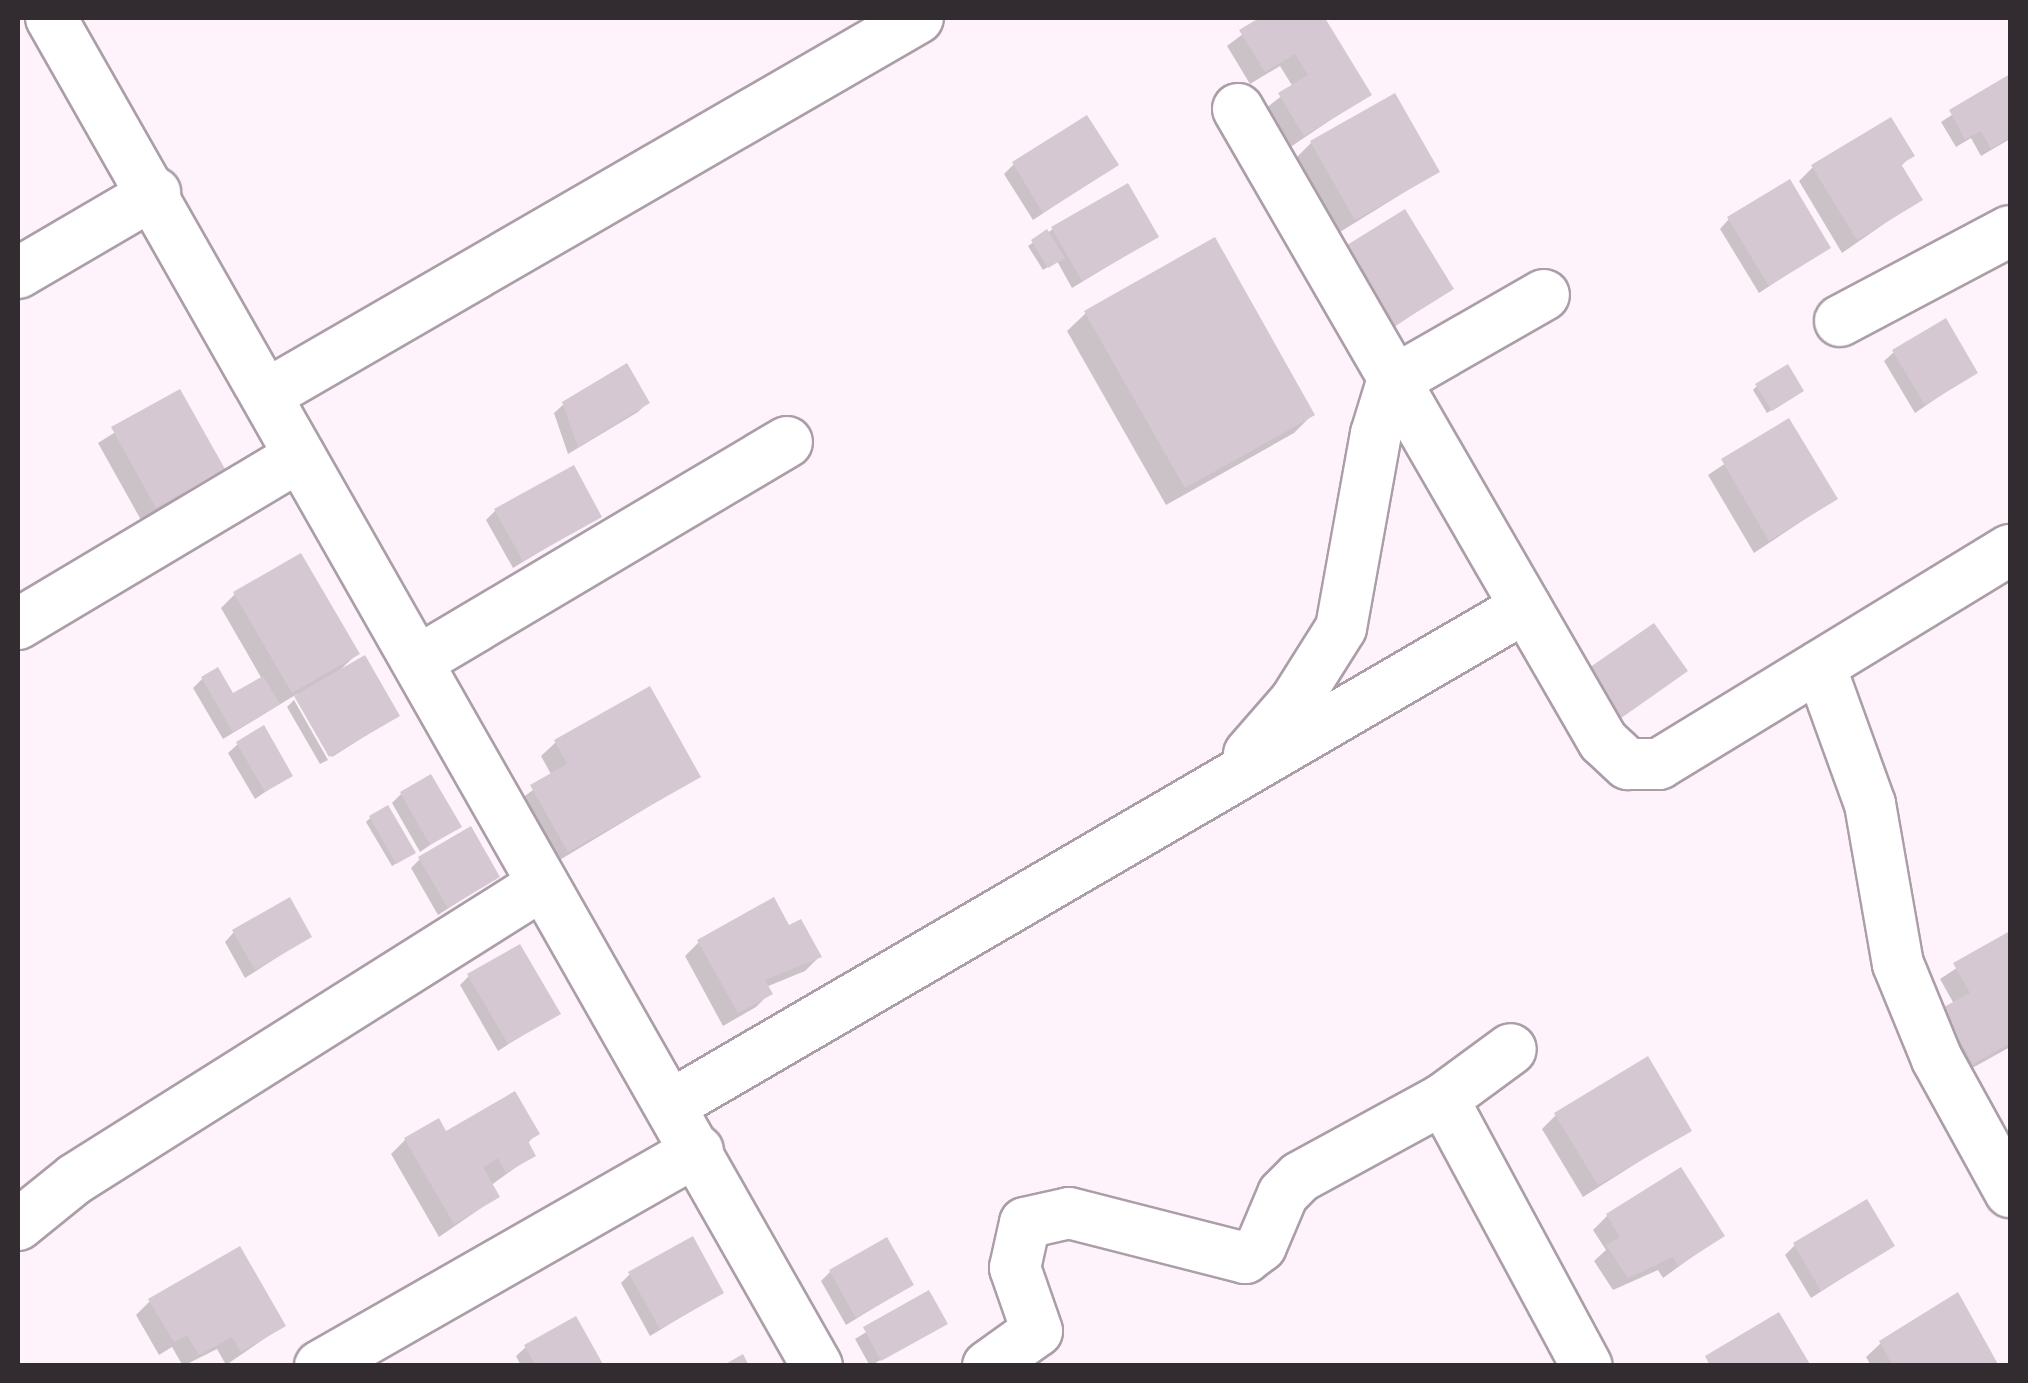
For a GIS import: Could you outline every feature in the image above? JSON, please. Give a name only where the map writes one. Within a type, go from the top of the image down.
[{"type":"street","points":[[51,18],[155,194],[817,1366]]},
{"type":"street","points":[[266,395],[918,18]]},
{"type":"street","points":[[1238,109],[1603,742],[1628,764],[1659,764],[2010,550]]},
{"type":"street","points":[[18,273],[155,194]]},
{"type":"street","points":[[1840,321],[2010,231]]},
{"type":"street","points":[[1210,792],[1267,737],[1341,628],[1372,452],[1392,382],[1544,295]]},
{"type":"street","points":[[418,661],[787,442]]},
{"type":"street","points":[[18,624],[300,456]]},
{"type":"street","points":[[672,1105],[1526,607]]},
{"type":"street","points":[[1820,666],[1870,804],[1898,964],[1937,1059],[2010,1192]]},
{"type":"street","points":[[18,1225],[76,1179],[543,884]]},
{"type":"street","points":[[988,1366],[1037,1331],[1014,1268],[1025,1223],[1070,1213],[1227,1258],[1245,1258],[1261,1246],[1284,1194],[1300,1177],[1443,1098],[1512,1050]]},
{"type":"street","points":[[1443,1098],[1588,1366]]},
{"type":"street","points":[[320,1366],[698,1150]]},
{"type":"building","points":[[1259,18],[1325,18],[1372,95],[1304,136],[1278,93],[1308,75],[1295,54],[1265,72],[1239,30]]},
{"type":"building","points":[[2010,74],[2010,137],[1991,149],[1981,131],[1965,139],[1949,110]]},
{"type":"building","points":[[1395,93],[1440,172],[1355,220],[1310,141]]},
{"type":"building","points":[[1087,115],[1119,165],[1043,213],[1012,162]]},
{"type":"building","points":[[1891,117],[1915,156],[1901,164],[1923,200],[1857,240],[1811,165]]},
{"type":"building","points":[[1790,179],[1831,248],[1769,286],[1727,217]]},
{"type":"building","points":[[1128,183],[1159,237],[1082,281],[1051,227]]},
{"type":"building","points":[[1405,209],[1454,289],[1380,335],[1331,255]]},
{"type":"building","points":[[1047,229],[1065,258],[1048,268],[1031,240]]},
{"type":"building","points":[[1215,237],[1315,415],[1185,488],[1084,311]]},
{"type":"building","points":[[1946,318],[1978,373],[1925,405],[1892,350]]},
{"type":"building","points":[[627,363],[650,403],[578,447],[562,402]]},
{"type":"building","points":[[1788,364],[1804,391],[1772,411],[1755,384]]},
{"type":"building","points":[[180,389],[225,469],[156,508],[111,427]]},
{"type":"building","points":[[1789,418],[1838,499],[1769,541],[1721,459]]},
{"type":"building","points":[[574,465],[602,517],[523,561],[494,509]]},
{"type":"building","points":[[301,553],[360,654],[292,693],[233,592]]},
{"type":"building","points":[[1654,623],[1688,671],[1617,721],[1583,672]]},
{"type":"building","points":[[365,655],[400,716],[329,757],[294,696]]},
{"type":"building","points":[[218,667],[233,693],[263,676],[280,704],[233,732],[201,677]]},
{"type":"building","points":[[650,686],[701,777],[568,852],[530,785],[567,764],[554,740]]},
{"type":"building","points":[[264,725],[293,776],[265,792],[236,742]]},
{"type":"building","points":[[431,774],[462,827],[430,845],[400,792]]},
{"type":"building","points":[[388,805],[416,853],[396,864],[369,816]]},
{"type":"building","points":[[471,826],[500,877],[448,908],[418,857]]},
{"type":"building","points":[[290,897],[312,937],[255,970],[232,930]]},
{"type":"building","points":[[774,897],[789,925],[801,919],[822,957],[765,980],[773,994],[738,1013],[697,940]]},
{"type":"building","points":[[2010,931],[2010,1043],[1973,1064],[1942,1008],[1970,993],[1953,963]]},
{"type":"building","points":[[520,944],[561,1014],[508,1044],[467,974]]},
{"type":"building","points":[[1648,1056],[1692,1131],[1598,1185],[1554,1113]]},
{"type":"building","points":[[515,1091],[540,1134],[528,1141],[536,1156],[506,1173],[498,1158],[483,1167],[500,1197],[454,1224],[404,1138],[439,1118],[446,1131]]},
{"type":"building","points":[[1681,1167],[1725,1236],[1678,1266],[1673,1257],[1628,1278],[1606,1245],[1620,1237],[1606,1214]]},
{"type":"building","points":[[1867,1199],[1895,1246],[1821,1291],[1793,1243]]},
{"type":"building","points":[[693,1236],[724,1293],[660,1329],[628,1272]]},
{"type":"building","points":[[887,1237],[914,1285],[856,1318],[829,1270]]},
{"type":"building","points":[[240,1246],[286,1326],[241,1352],[232,1337],[199,1355],[187,1335],[174,1342],[148,1299]]},
{"type":"building","points":[[929,1290],[948,1324],[881,1361],[863,1327]]},
{"type":"building","points":[[1958,1292],[1999,1366],[1893,1366],[1879,1341]]},
{"type":"building","points":[[1779,1312],[1811,1366],[1710,1366],[1705,1356]]},
{"type":"building","points":[[576,1316],[604,1366],[536,1366],[524,1345]]},
{"type":"building","points":[[743,1354],[749,1366],[722,1366]]}]
